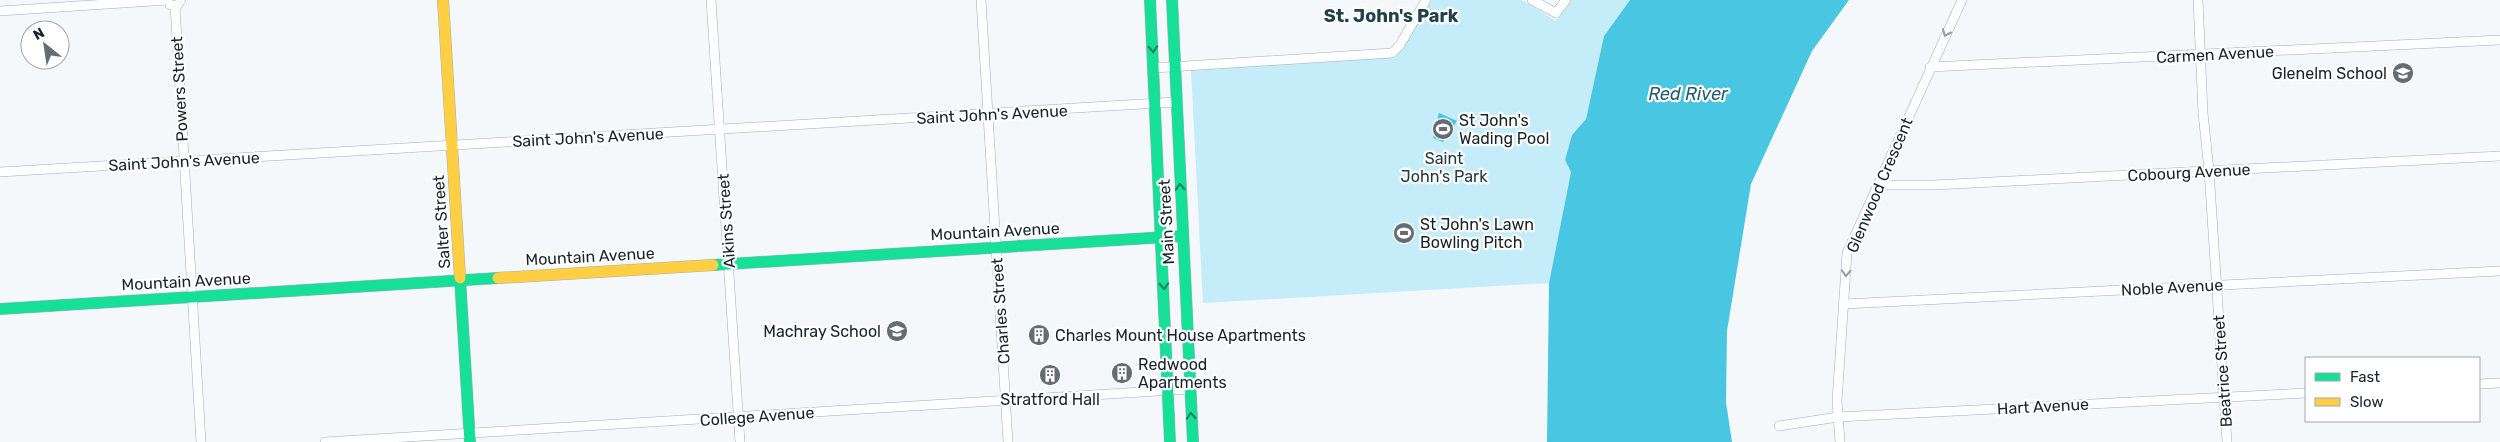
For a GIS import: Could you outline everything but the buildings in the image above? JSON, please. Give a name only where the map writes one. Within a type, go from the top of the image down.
[{"type":"main road","name":"Salter Street","points":[[443,0],[469,438]]},
{"type":"main road","name":"Main Street","points":[[1150,0],[1170,442]]},
{"type":"main road","name":"Main Street","points":[[1172,0],[1193,442]]},
{"type":"main road","name":"Mountain Avenue","points":[[0,308],[1183,236]]},
{"type":"street","name":"Aikins Street","points":[[712,0],[740,442]]},
{"type":"street","name":"Charles Street","points":[[981,0],[1008,442]]},
{"type":"street","points":[[1154,68],[1392,53],[1400,46],[1426,0]]},
{"type":"street","points":[[1532,0],[1556,13],[1566,0]]},
{"type":"street","name":"Glenwood Crescent","points":[[1840,442],[1837,401],[1847,253],[1962,0]]},
{"type":"street","name":"Beatrice Street","points":[[2198,0],[2200,54],[2227,442]]},
{"type":"street","points":[[0,11],[173,2]]},
{"type":"street","name":"Powers Street","points":[[173,2],[201,442]]},
{"type":"street","name":"Carmen Avenue","points":[[1930,67],[2500,40]]},
{"type":"street","name":"Saint John's Avenue","points":[[0,172],[1176,102]]},
{"type":"street","name":"Cobourg Avenue","points":[[1878,185],[1934,186],[2500,156]]},
{"type":"street","name":"Noble Avenue","points":[[1844,304],[2500,271]]},
{"type":"street","points":[[2480,384],[2500,383]]},
{"type":"street","name":"College Avenue","points":[[325,442],[469,438],[738,417],[1169,392],[1190,389]]},
{"type":"street","name":"Hart Avenue","points":[[1780,426],[1838,417],[2305,393]]},
{"type":"green space","name":"Saint John's Park","points":[[1429,0],[1522,0],[1556,21],[1568,0],[1630,0],[1604,36],[1586,119],[1572,135],[1565,160],[1571,172],[1549,283],[1203,303],[1191,70],[1395,57]]},
{"type":"water","name":"Red River","points":[[1630,0],[1849,0],[1812,51],[1751,184],[1727,331],[1726,402],[1732,442],[1547,442],[1549,283],[1571,172],[1565,160],[1572,135],[1586,119],[1604,36]]},
{"type":"water","name":"St John's Wading Pool","points":[[1439,113],[1457,121],[1443,142],[1433,138]]},
{"type":"traffic: fast","points":[[1150,0],[1170,442]]},
{"type":"traffic: fast","points":[[1172,0],[1193,442]]},
{"type":"traffic: fast","points":[[713,265],[1183,236]]},
{"type":"traffic: fast","points":[[460,278],[470,442]]},
{"type":"traffic: fast","points":[[0,309],[498,278]]},
{"type":"traffic: slow","points":[[443,0],[460,278]]},
{"type":"traffic: slow","points":[[498,278],[713,265]]},
{"type":"place","name":"Glenelm School","points":[[2403,73]]},
{"type":"place","name":"St John's Wading Pool","points":[[1443,129]]},
{"type":"place","name":"St John's Lawn Bowling Pitch","points":[[1404,233]]},
{"type":"place","name":"Machray School","points":[[897,331]]},
{"type":"place","name":"Charles Mount House Apartments","points":[[1039,335]]},
{"type":"place","name":"Redwood Apartments","points":[[1122,373]]},
{"type":"place","name":"Stratford Hall","points":[[1050,375]]},
{"type":"district","name":"St. John's Park","points":[[1391,16]]}]
